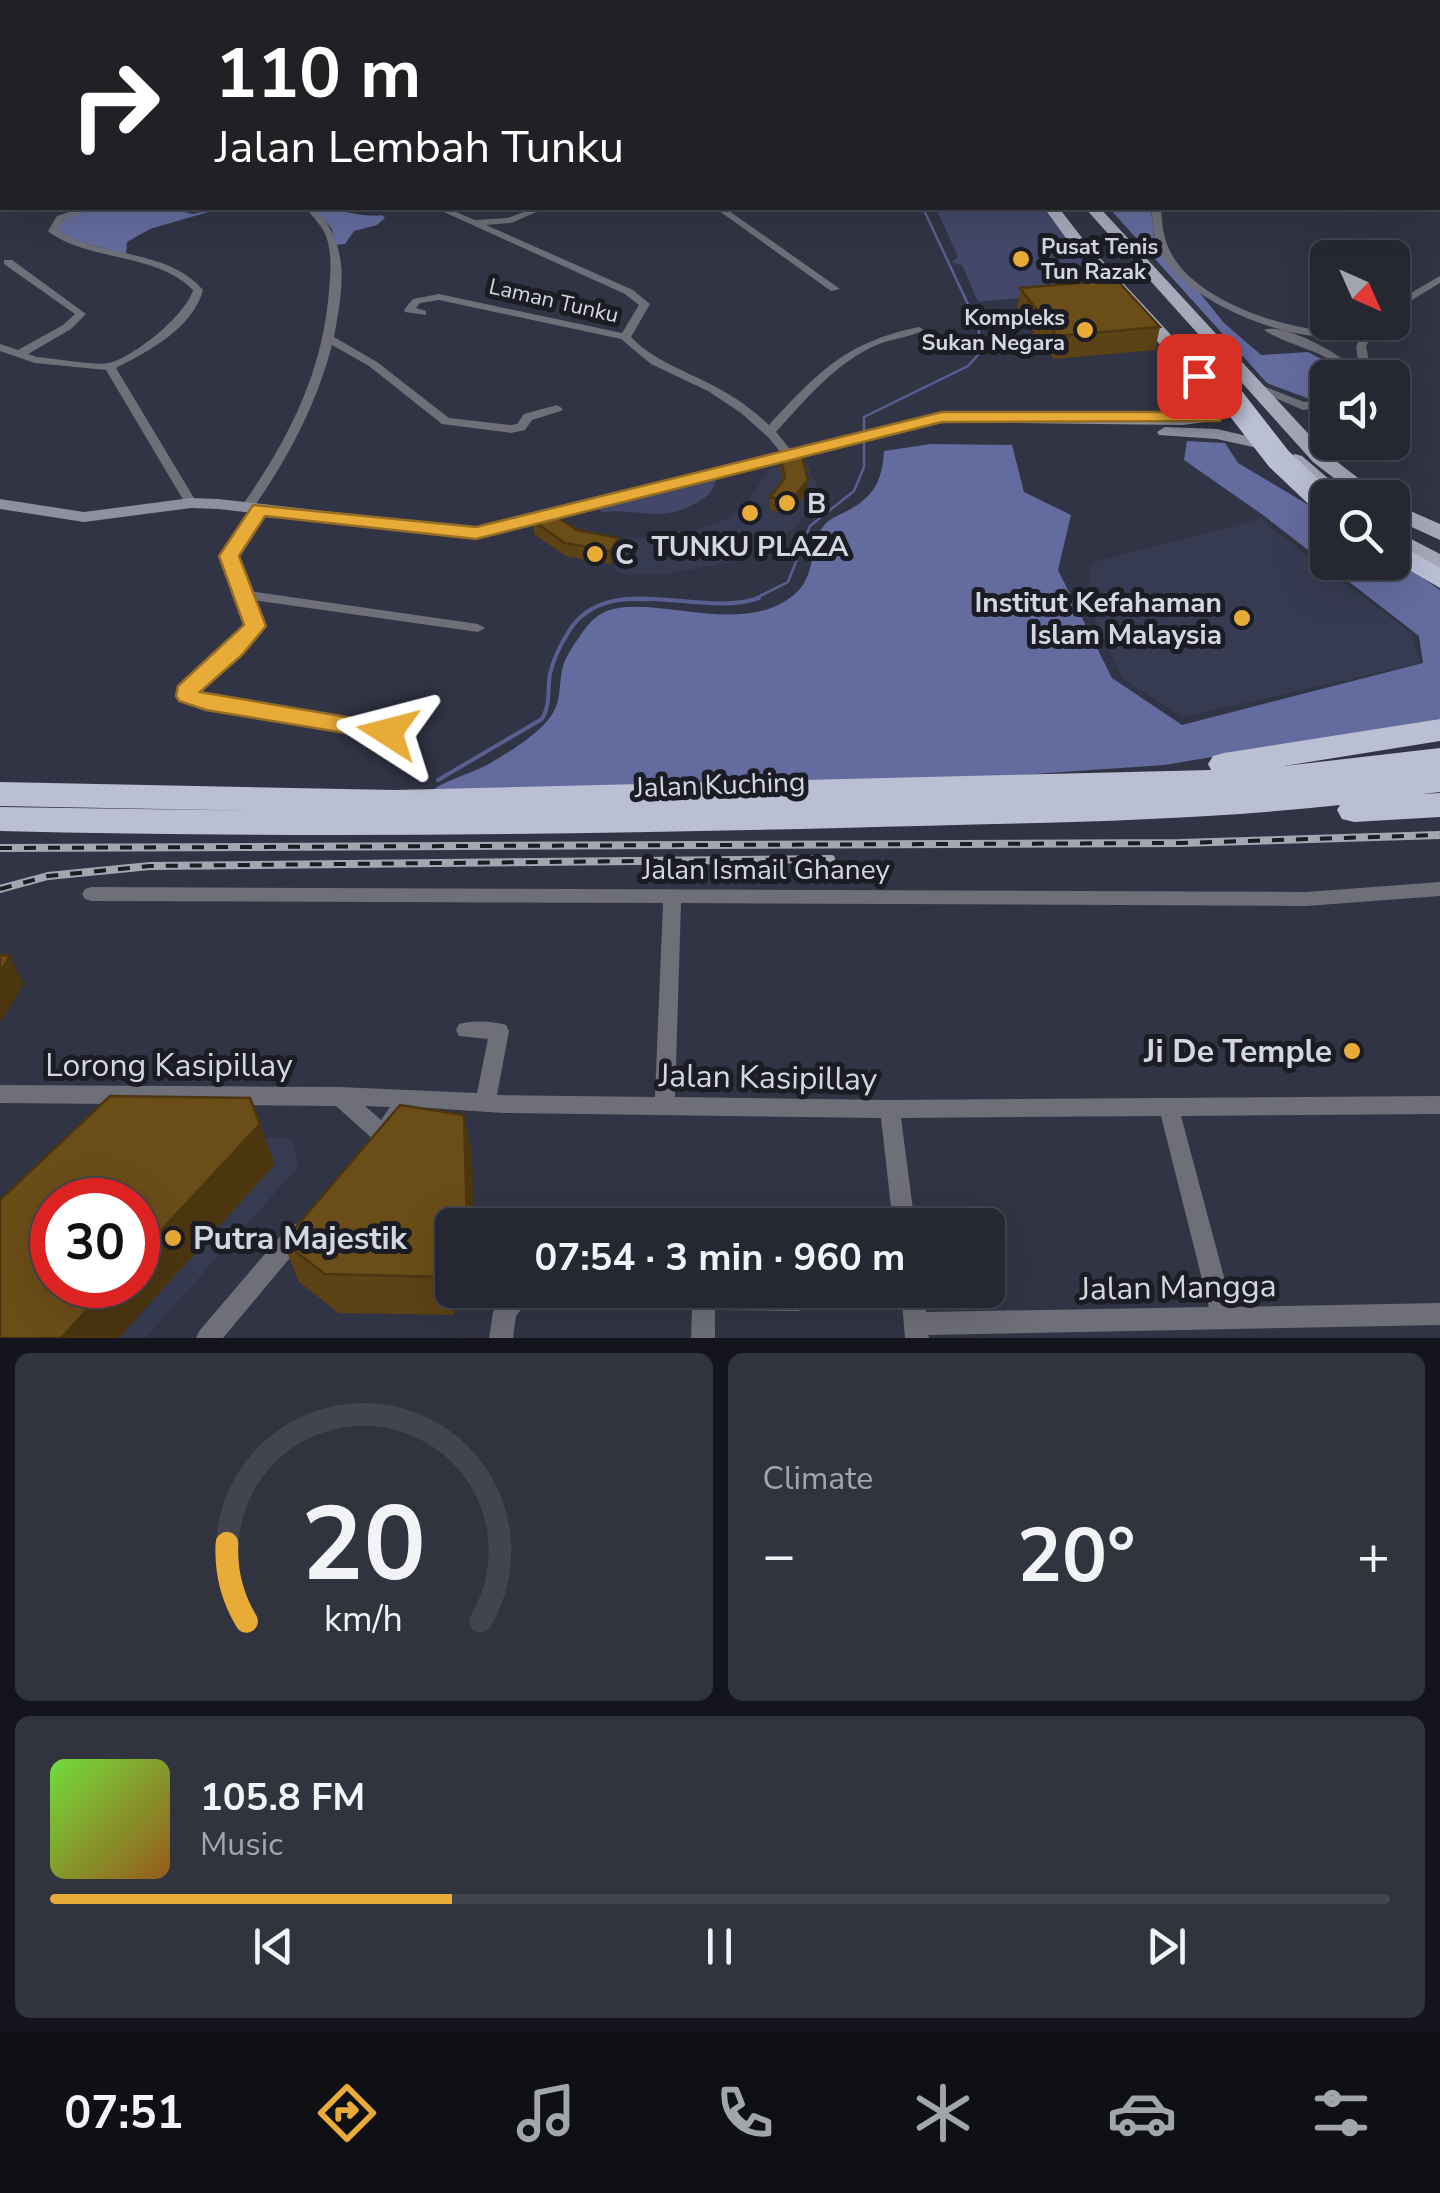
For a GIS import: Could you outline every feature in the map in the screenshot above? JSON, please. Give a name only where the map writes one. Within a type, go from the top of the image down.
[{"type":"highway","points":[[1215,376],[1279,459],[1310,484]]},
{"type":"highway","points":[[1410,560],[1440,580]]},
{"type":"highway","points":[[1062,798],[1440,730]]},
{"type":"highway","name":"Jalan Kuching","points":[[0,818],[212,826],[418,825],[1062,798],[1440,759]]},
{"type":"highway","points":[[0,780],[224,801]]},
{"type":"highway","name":"Jalan Kuching","points":[[0,794],[224,801],[762,795],[1062,798],[1346,794],[1440,780]]},
{"type":"highway","points":[[1062,798],[1194,816],[1440,805]]},
{"type":"main road","points":[[1054,210],[1090,235],[1291,441],[1337,480]]},
{"type":"main road","points":[[1071,210],[1223,403],[1262,444],[1310,484]]},
{"type":"main road","points":[[1082,210],[1090,235]]},
{"type":"main road","points":[[1094,210],[1215,376],[1319,480]]},
{"type":"main road","points":[[1187,333],[1255,386],[1310,447]]},
{"type":"main road","points":[[1323,460],[1350,480]]},
{"type":"main road","points":[[1410,518],[1440,533]]},
{"type":"main road","points":[[1410,528],[1440,544]]},
{"type":"main road","points":[[1410,543],[1440,559]]},
{"type":"street","points":[[0,347],[17,355],[110,368],[182,319],[194,306],[198,290],[179,274],[69,242],[53,231],[60,218],[83,210]]},
{"type":"street","points":[[312,210],[330,233],[336,259],[330,339],[308,402],[229,556],[255,626],[186,691],[189,699],[388,732]]},
{"type":"street","points":[[444,210],[629,292],[645,304],[626,337]]},
{"type":"street","points":[[470,223],[508,221],[537,210]]},
{"type":"street","points":[[723,210],[835,289]]},
{"type":"street","points":[[1156,210],[1155,222],[1163,249],[1212,300],[1336,360]]},
{"type":"street","points":[[8,262],[81,314],[67,327],[17,355]]},
{"type":"street","points":[[1410,297],[1440,278]]},
{"type":"street","name":"Laman Tunku","points":[[422,314],[408,310],[417,301],[439,297],[626,337],[646,358],[712,390],[771,430],[789,456]]},
{"type":"street","points":[[1242,314],[1310,328]]},
{"type":"street","points":[[771,430],[804,390],[845,357],[878,339],[918,330]]},
{"type":"street","points":[[330,339],[374,364],[446,422],[511,430],[536,414],[557,408]]},
{"type":"street","points":[[110,368],[190,502]]},
{"type":"street","points":[[1255,386],[1303,406],[1310,405]]},
{"type":"street","points":[[0,504],[84,517],[190,502],[476,533],[942,417],[1206,418],[1219,414],[1223,403]]},
{"type":"street","points":[[922,424],[937,428],[1216,434],[1262,444]]},
{"type":"street","points":[[245,594],[478,628]]},
{"type":"street","name":"Jalan Ismail Ghaney","points":[[92,894],[1306,899],[1440,889]]},
{"type":"street","points":[[665,1104],[672,896]]},
{"type":"street","points":[[466,1030],[499,1032],[485,1102]]},
{"type":"street","name":"Lorong Kasipillay","points":[[0,1094],[409,1098]]},
{"type":"street","points":[[338,1096],[376,1139],[409,1098]]},
{"type":"street","name":"Jalan Kasipillay","points":[[409,1098],[890,1109],[1440,1105]]},
{"type":"street","points":[[1169,1108],[1224,1319]]},
{"type":"street","points":[[890,1109],[902,1208]]},
{"type":"street","points":[[208,1338],[315,1212]]},
{"type":"street","points":[[501,1338],[508,1308]]},
{"type":"street","points":[[703,1338],[704,1308]]},
{"type":"street","name":"Jalan Mangga","points":[[917,1331],[1100,1330],[1224,1319],[1440,1314]]},
{"type":"shaded area","points":[[93,210],[175,210],[193,214],[215,210],[150,229],[127,242],[126,254],[73,240],[58,230],[57,224],[67,216]]},
{"type":"shaded area","points":[[316,210],[385,218],[377,225],[354,231],[345,244],[335,245],[332,229]]},
{"type":"shaded area","name":"Pusat Tenis Tun Razak","points":[[937,210],[1045,210],[1106,289],[978,302],[962,265],[952,262],[958,257]]},
{"type":"shaded area","points":[[1111,210],[1151,210],[1154,236],[1224,323],[1261,355],[1308,352],[1323,360],[1310,360],[1310,399],[1267,383]]},
{"type":"shaded area","points":[[1187,441],[1225,443],[1238,463],[1310,506],[1310,551],[1263,515],[1184,460]]},
{"type":"shaded area","points":[[931,444],[1012,445],[1024,492],[1071,515],[1058,570],[1112,678],[1182,725],[1423,663],[1419,636],[1347,580],[1410,580],[1410,569],[1440,590],[1440,719],[1164,765],[1006,776],[426,795],[495,761],[542,726],[556,706],[566,658],[594,619],[612,609],[748,613],[775,606],[798,591],[811,566],[821,529],[864,500],[875,487],[884,451]]},
{"type":"shaded area","points":[[807,463],[818,489],[812,504],[795,528],[759,551],[728,563],[665,574],[623,575],[614,570],[625,539],[686,533],[723,521],[745,506],[770,468]]},
{"type":"shaded area","points":[[716,476],[708,495],[675,512],[601,512],[599,507]]},
{"type":"shaded area","name":"Institut Kefahaman Islam Malaysia","points":[[1259,519],[1310,557],[1310,580],[1340,580],[1412,634],[1421,663],[1182,717],[1123,679],[1086,601],[1091,563]]},
{"type":"shaded area","name":"Putra Majestik","points":[[135,1129],[292,1139],[298,1167],[145,1338],[0,1338],[30,1307],[160,1308],[160,1178],[136,1178]]},
{"type":"building","points":[[1117,280],[1160,327],[1057,336],[1020,288]]},
{"type":"building","points":[[802,455],[808,480],[790,502],[770,497],[785,478],[780,456]]},
{"type":"building","points":[[551,513],[577,530],[619,538],[610,551],[565,543],[533,521]]},
{"type":"building","points":[[0,955],[10,956],[0,972]]},
{"type":"building","points":[[110,1096],[250,1098],[260,1124],[160,1231],[160,1178],[30,1178],[30,1308],[89,1308],[61,1338],[0,1338],[0,1200]]},
{"type":"building","points":[[400,1105],[464,1115],[467,1208],[435,1208],[435,1277],[325,1274],[283,1242]]},
{"type":"waterway","points":[[754,599],[788,582],[810,526],[854,491],[864,467],[864,417],[968,366],[978,355],[979,328],[924,210]]},
{"type":"waterway","points":[[754,599],[759,598]]},
{"type":"waterway","points":[[625,600],[736,603],[754,599]]},
{"type":"waterway","points":[[438,780],[542,719],[555,657],[569,631],[586,613],[625,600]]},
{"type":"waterway","points":[[625,600],[651,600]]},
{"type":"railway","points":[[0,848],[1180,843],[1440,835]]},
{"type":"railway","points":[[0,889],[48,876],[150,866],[831,859]]},
{"type":"place","name":"Pusat Tenis Tun Razak","points":[[1021,259]]},
{"type":"place","name":"Kompleks Sukan Negara","points":[[1085,330]]},
{"type":"place","name":"B","points":[[787,503]]},
{"type":"place","name":"TUNKU PLAZA","points":[[750,513]]},
{"type":"place","name":"C","points":[[595,554]]},
{"type":"place","name":"Institut Kefahaman Islam Malaysia","points":[[1242,618]]},
{"type":"place","name":"Ji De Temple","points":[[1352,1051]]},
{"type":"place","name":"Putra Majestik","points":[[173,1238]]},
{"type":"route","points":[[388,732],[187,696],[186,691],[234,650],[255,626],[229,556],[260,509],[476,533],[942,417],[1214,417],[1223,403],[1199,376]]}]
